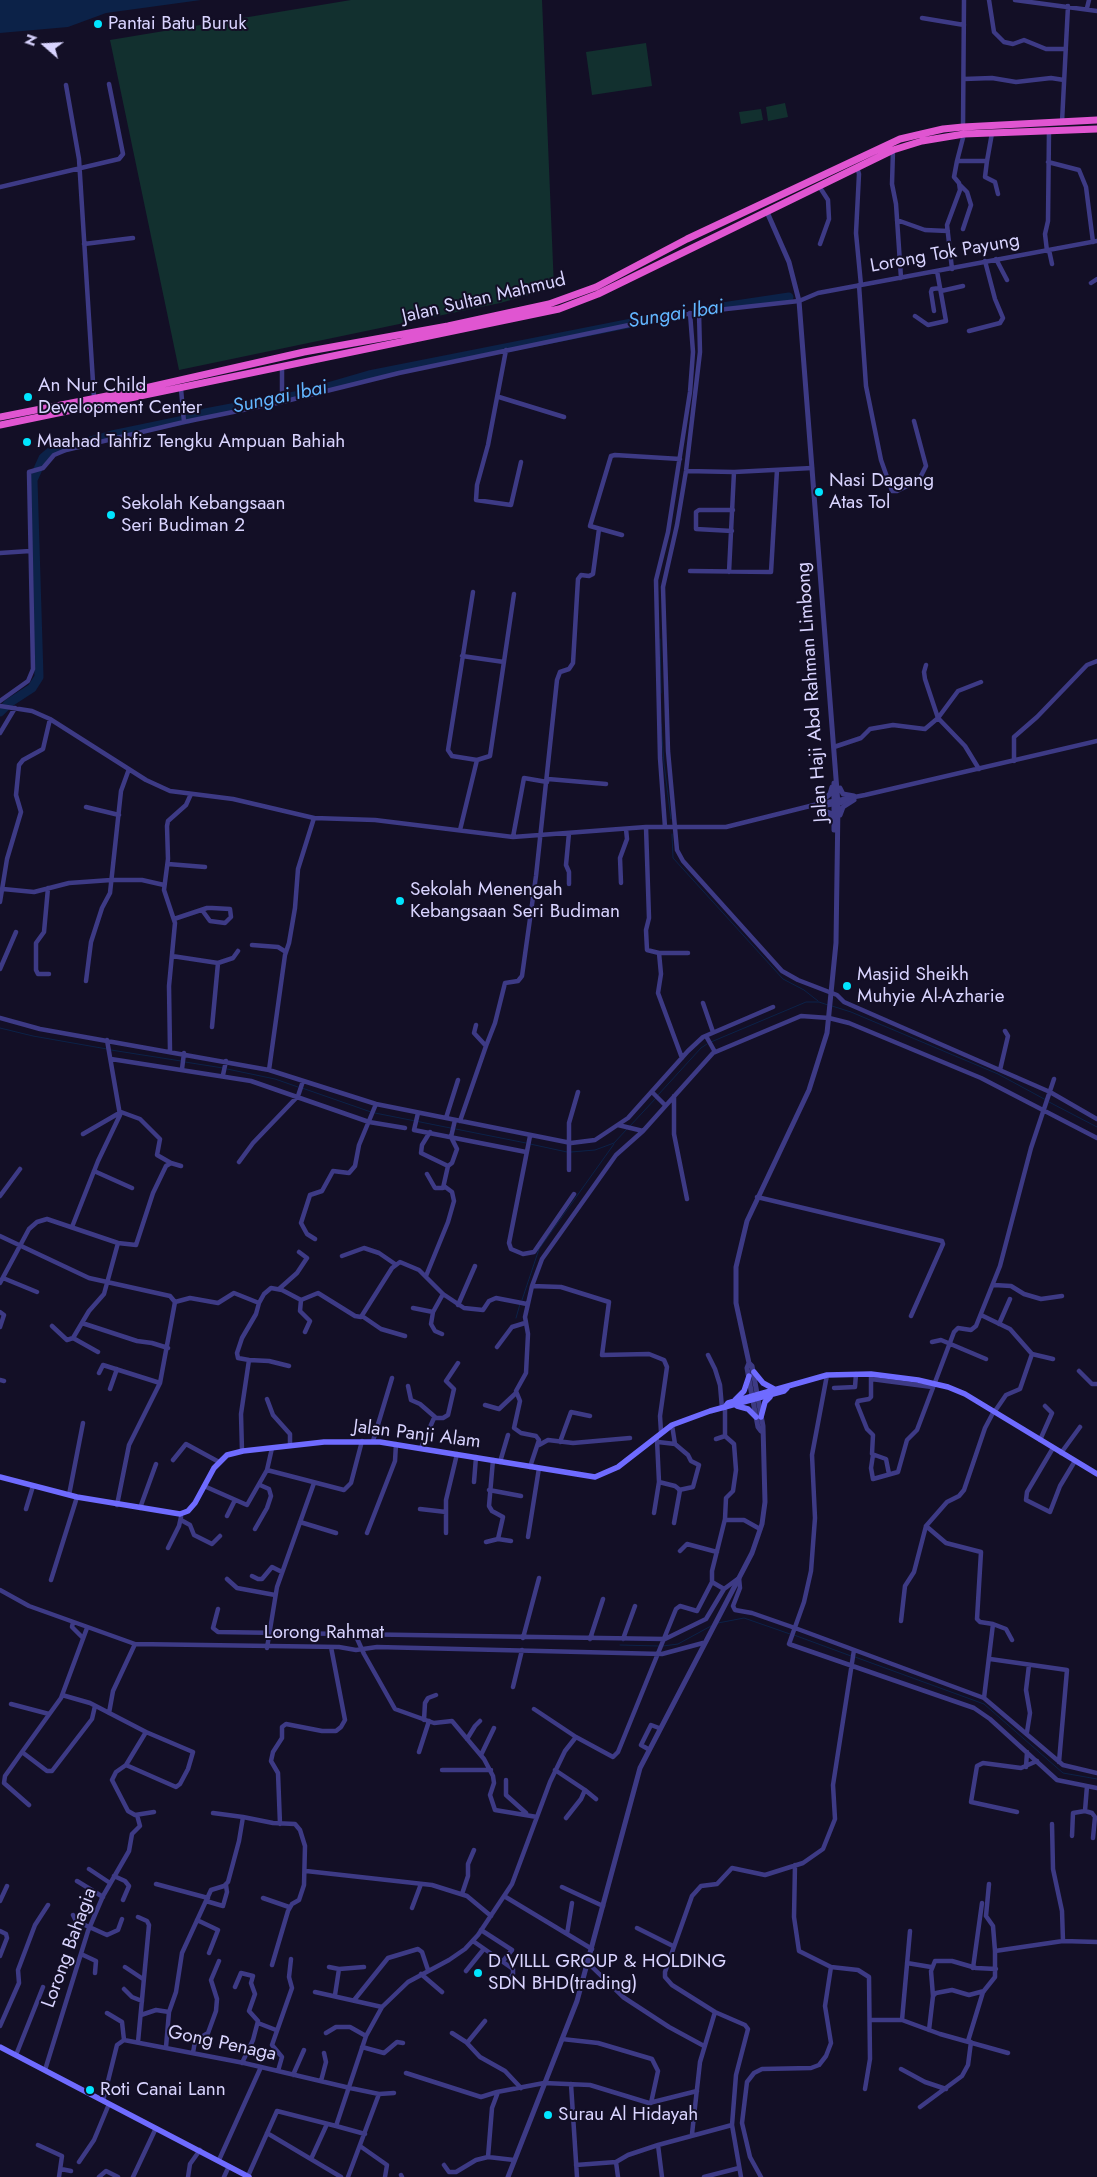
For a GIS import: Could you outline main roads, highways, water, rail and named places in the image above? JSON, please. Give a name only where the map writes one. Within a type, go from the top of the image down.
[{"type":"highway","name":"Jalan Sultan Mahmud","points":[[0,417],[304,352],[448,326],[549,304],[596,287],[687,239],[900,139],[929,132],[1097,120]]},
{"type":"highway","name":"Jalan Sultan Mahmud","points":[[0,425],[551,311],[598,294],[893,150],[964,130],[992,133],[1097,129]]},
{"type":"highway","points":[[687,239],[692,248]]},
{"type":"highway","points":[[220,371],[222,375],[221,380]]},
{"type":"main road","points":[[751,1374],[773,1392],[765,1402],[759,1417],[748,1409],[735,1404],[744,1391],[751,1374]]},
{"type":"main road","name":"Jalan Panji Alam","points":[[0,1477],[77,1497],[181,1516],[191,1508],[219,1462],[227,1455],[242,1451],[290,1446],[373,1441],[584,1476],[600,1476],[618,1467],[672,1425],[773,1392],[784,1392],[787,1388],[827,1375],[856,1374],[933,1385],[965,1394],[1097,1474]]},
{"type":"main road","points":[[0,2047],[219,2160],[238,2175],[249,2177]]},
{"type":"water","points":[[0,0],[201,0],[106,13],[68,27],[0,33]]},
{"type":"waterway","name":"Sungai Ibai","points":[[709,309],[789,297]]},
{"type":"waterway","name":"Sungai Ibai","points":[[0,712],[9,703],[32,688],[39,677],[33,480],[43,458],[50,452],[112,435],[189,419],[205,413],[300,395],[369,375],[657,318]]},
{"type":"waterway","points":[[660,639],[661,693]]},
{"type":"waterway","points":[[661,724],[671,819]]},
{"type":"waterway","points":[[672,834],[673,858],[783,979],[804,990],[818,1001]]},
{"type":"waterway","points":[[711,1042],[806,1002],[819,1002],[828,1005]]},
{"type":"waterway","points":[[832,1006],[851,1012],[998,1074],[1046,1100]]},
{"type":"waterway","points":[[0,1028],[107,1049]]},
{"type":"waterway","points":[[658,1095],[701,1048],[707,1044]]},
{"type":"waterway","points":[[111,1050],[181,1061]]},
{"type":"waterway","points":[[185,1062],[223,1068]]},
{"type":"waterway","points":[[227,1069],[275,1079],[298,1087]]},
{"type":"waterway","points":[[302,1088],[371,1112]]},
{"type":"waterway","points":[[630,1126],[656,1098]]},
{"type":"waterway","points":[[1049,1102],[1097,1127]]},
{"type":"waterway","points":[[375,1113],[526,1143]]},
{"type":"waterway","points":[[571,1152],[595,1150],[614,1143],[627,1129]]},
{"type":"waterway","points":[[530,1144],[567,1152]]},
{"type":"waterway","points":[[522,1300],[539,1249],[614,1144]]},
{"type":"waterway","points":[[516,1318],[520,1304]]},
{"type":"waterway","points":[[718,1623],[744,1618],[790,1634]]},
{"type":"waterway","points":[[663,1646],[678,1644],[711,1626]]},
{"type":"waterway","points":[[794,1635],[851,1656]]},
{"type":"waterway","points":[[620,1645],[659,1646]]},
{"type":"waterway","points":[[855,1657],[984,1704],[1063,1773],[1097,1779]]},
{"type":"place","name":"Pantai Batu Buruk","points":[[98,24]]},
{"type":"place","name":"An Nur Child Development Center","points":[[28,397]]},
{"type":"place","name":"Maahad Tahfiz Tengku Ampuan Bahiah","points":[[27,442]]},
{"type":"place","name":"Nasi Dagang Atas Tol","points":[[819,492]]},
{"type":"place","name":"Sekolah Kebangsaan Seri Budiman 2","points":[[111,515]]},
{"type":"place","name":"Sekolah Menengah Kebangsaan Seri Budiman","points":[[400,901]]},
{"type":"place","name":"Masjid Sheikh Muhyie Al-Azharie","points":[[847,986]]},
{"type":"place","name":"D VILLL GROUP & HOLDING SDN BHD(trading)","points":[[478,1973]]},
{"type":"place","name":"Roti Canai Lann","points":[[90,2090]]},
{"type":"place","name":"Surau Al Hidayah","points":[[548,2115]]}]
